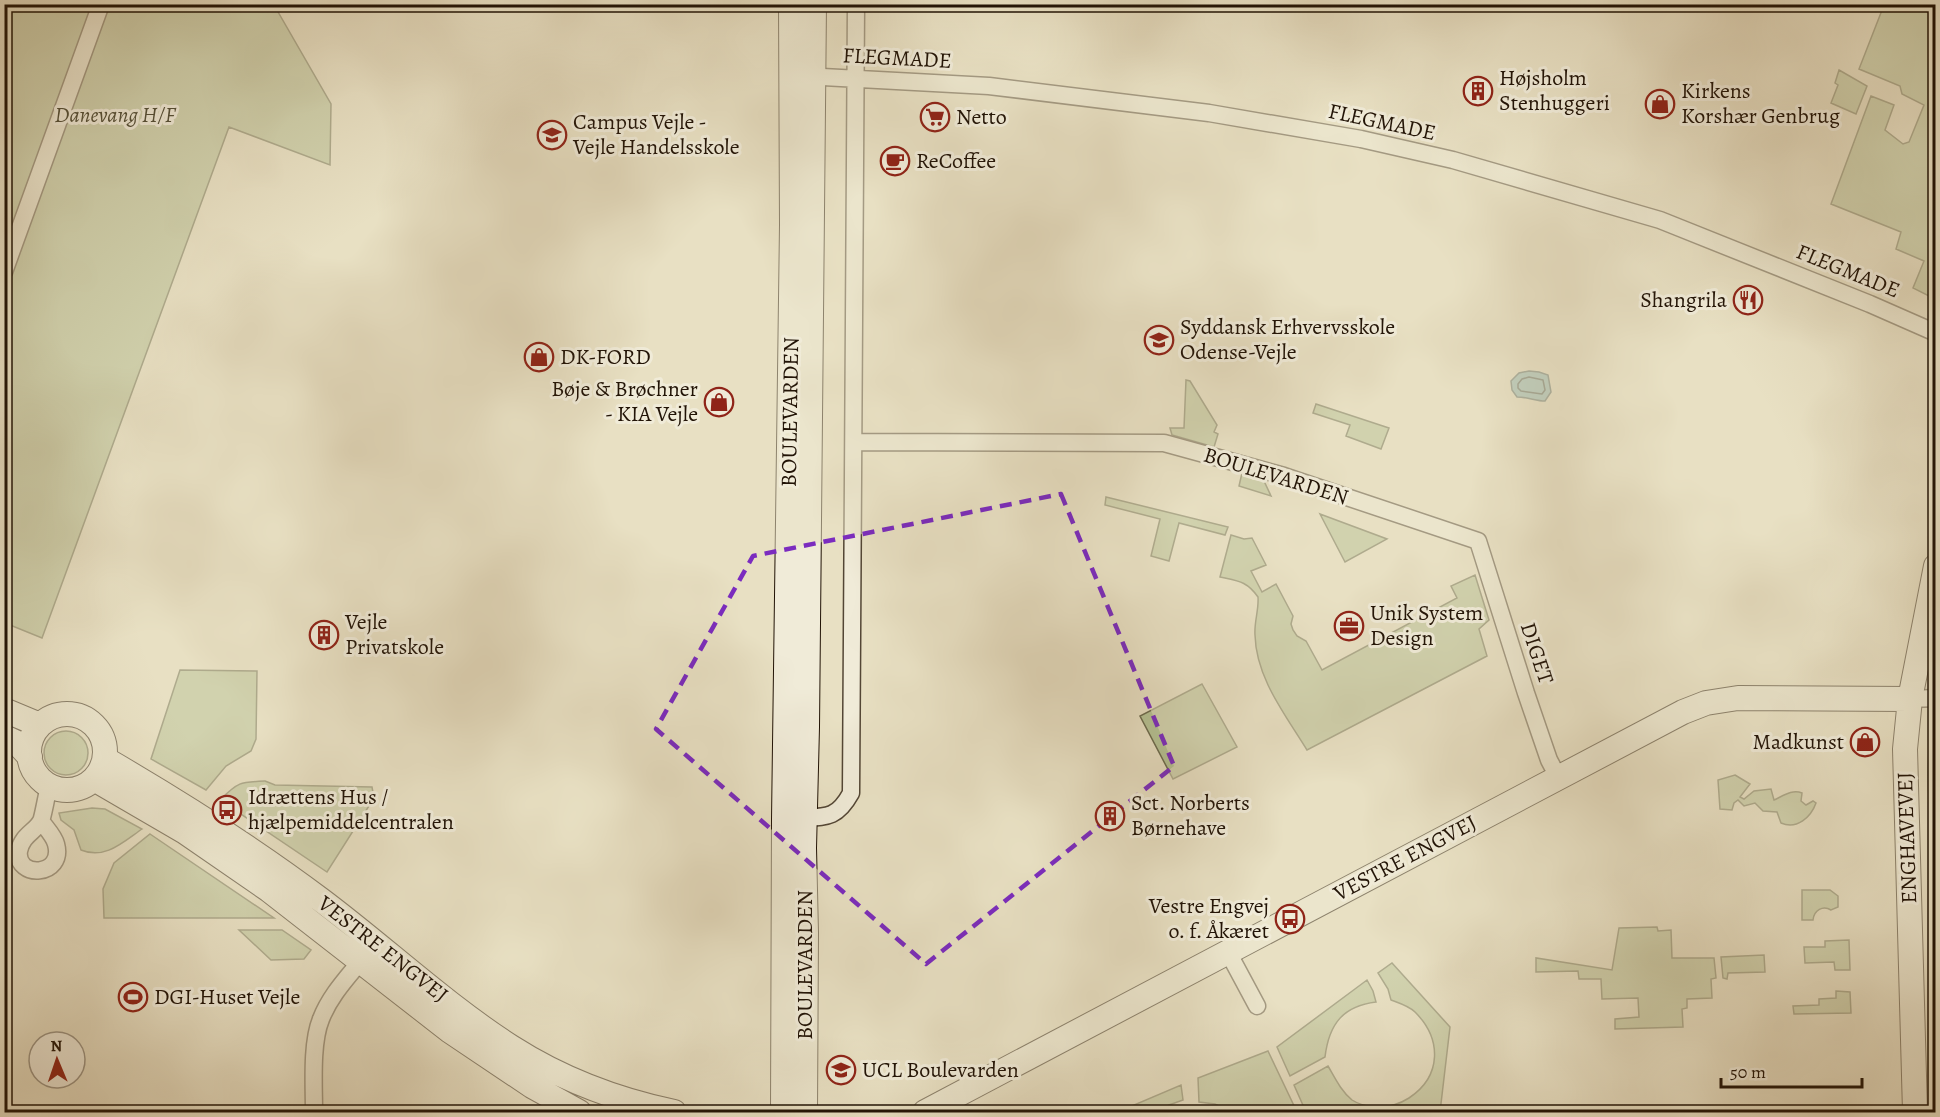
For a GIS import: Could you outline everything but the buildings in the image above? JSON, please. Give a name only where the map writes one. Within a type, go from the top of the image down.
[{"type":"street","points":[[4,272],[101,4]]},
{"type":"street","name":"BOULEVARDEN","points":[[791,4],[802,76]]},
{"type":"street","name":"BOULEVARDEN","points":[[783,1113],[795,818],[802,76],[814,4]]},
{"type":"street","points":[[795,818],[832,816],[845,804],[851,793],[856,4]]},
{"type":"street","name":"FLEGMADE","points":[[802,76],[988,86],[1148,104],[1361,139],[1453,160],[1678,226],[1935,333]]},
{"type":"street","name":"BOULEVARDEN","points":[[854,442],[1164,443],[1284,476],[1478,541]]},
{"type":"street","name":"DIGET","points":[[1478,541],[1526,693],[1549,760],[1558,777]]},
{"type":"street","name":"ENGHAVEVEJ","points":[[1915,1113],[1905,749],[1910,699],[1935,566]]},
{"type":"street","name":"VESTRE ENGVEJ","points":[[925,1113],[1683,712],[1706,703],[1738,698],[1910,699]]},
{"type":"street","points":[[1910,699],[1935,699]]},
{"type":"street","points":[[4,710],[40,725]]},
{"type":"street","points":[[4,737],[18,743],[30,757],[36,774],[49,786],[68,790],[86,785],[99,769],[103,740],[92,723],[84,718],[75,715],[56,716],[40,725],[31,740],[30,757]]},
{"type":"street","name":"VESTRE ENGVEJ","points":[[99,769],[184,832],[269,890],[513,1048],[594,1089],[639,1105],[674,1113]]},
{"type":"street","points":[[41,822],[49,786]]},
{"type":"street","name":"BOULEVARDEN","points":[[795,818],[804,848],[805,1113]]},
{"type":"street","points":[[314,1113],[314,1058],[320,1020],[334,994],[368,952]]},
{"type":"street","name":"VESTRE ENGVEJ","points":[[368,952],[450,1031],[532,1086],[579,1113]]},
{"type":"street","points":[[1228,952],[1257,1006]]},
{"type":"highlighted area","points":[[1061,494],[1174,766],[926,964],[656,729],[753,556]]},
{"type":"green space","name":"Danevang H/F","points":[[4,5],[274,5],[331,104],[330,165],[229,127],[42,638],[5,623]]},
{"type":"green space","points":[[1884,5],[1935,5],[1935,299],[1913,288],[1924,261],[1896,249],[1901,232],[1831,204],[1871,96],[1894,105],[1885,130],[1903,144],[1909,142],[1924,105],[1902,94],[1900,86],[1859,69]]},
{"type":"green space","points":[[1839,70],[1867,86],[1856,114],[1831,103],[1838,85],[1835,83]]},
{"type":"green space","points":[[1186,380],[1190,381],[1217,425],[1214,432],[1218,434],[1214,447],[1172,435],[1170,428],[1184,428]]},
{"type":"green space","points":[[1316,404],[1389,428],[1381,449],[1346,436],[1350,425],[1313,413]]},
{"type":"green space","points":[[1242,473],[1263,479],[1271,496],[1239,486]]},
{"type":"green space","points":[[1106,497],[1228,527],[1225,535],[1179,523],[1169,561],[1151,556],[1160,519],[1105,505]]},
{"type":"green space","points":[[1320,514],[1387,539],[1345,562]]},
{"type":"green space","points":[[1231,535],[1244,539],[1252,538],[1266,565],[1251,571],[1262,592],[1276,584],[1293,616],[1291,624],[1293,630],[1297,636],[1306,641],[1322,670],[1457,598],[1451,586],[1475,575],[1489,620],[1479,629],[1487,656],[1307,750],[1273,695],[1260,666],[1255,635],[1258,597],[1246,585],[1220,577]]},
{"type":"green space","points":[[180,670],[257,671],[256,739],[251,751],[226,766],[206,790],[151,759]]},
{"type":"green space","points":[[1202,684],[1237,747],[1173,779],[1140,716]]},
{"type":"green space","points":[[66,731],[81,738],[88,753],[81,768],[66,775],[51,768],[44,753],[51,738]]},
{"type":"green space","points":[[1735,775],[1750,784],[1740,797],[1744,799],[1754,791],[1771,789],[1774,800],[1798,792],[1802,793],[1801,801],[1806,805],[1813,801],[1816,803],[1811,813],[1803,821],[1793,825],[1781,823],[1777,812],[1763,811],[1755,803],[1744,806],[1738,800],[1734,803],[1732,810],[1720,809],[1718,780]]},
{"type":"green space","points":[[265,781],[275,785],[372,787],[374,798],[327,872],[220,800],[240,784]]},
{"type":"green space","points":[[92,808],[105,809],[142,829],[121,844],[106,851],[90,853],[81,850],[74,830],[61,820],[59,813]]},
{"type":"green space","points":[[150,834],[274,918],[104,918],[103,889],[114,863]]},
{"type":"green space","points":[[1802,890],[1830,890],[1838,896],[1838,907],[1831,910],[1822,908],[1817,911],[1813,920],[1802,920]]},
{"type":"green space","points":[[1657,927],[1658,931],[1671,930],[1672,958],[1714,958],[1716,978],[1711,979],[1712,998],[1687,999],[1687,1008],[1682,1009],[1683,1027],[1615,1029],[1615,1019],[1639,1017],[1638,998],[1602,999],[1601,979],[1579,979],[1578,971],[1536,972],[1536,958],[1612,970],[1619,928]]},
{"type":"green space","points":[[239,930],[282,930],[311,950],[304,959],[271,960]]},
{"type":"green space","points":[[1849,940],[1850,970],[1835,970],[1834,962],[1805,963],[1804,947],[1825,947],[1825,941]]},
{"type":"green space","points":[[1764,955],[1765,972],[1728,973],[1727,979],[1723,978],[1721,957]]},
{"type":"green space","points":[[1392,963],[1450,1027],[1440,1112],[1306,1112],[1294,1085],[1328,1066],[1341,1088],[1352,1100],[1374,1107],[1397,1104],[1409,1098],[1428,1079],[1433,1068],[1434,1057],[1434,1045],[1430,1034],[1413,1010],[1391,1000],[1388,989],[1378,973]]},
{"type":"green space","points":[[1367,980],[1376,1002],[1364,1004],[1346,1012],[1334,1026],[1325,1057],[1290,1076],[1277,1047]]},
{"type":"green space","points":[[1836,991],[1850,992],[1851,1013],[1794,1014],[1793,1006],[1819,1005],[1819,999],[1836,998]]},
{"type":"green space","points":[[1268,1051],[1297,1112],[1229,1112],[1215,1104],[1199,1102],[1198,1078]]},
{"type":"green space","points":[[1181,1085],[1183,1100],[1157,1112],[1126,1112],[1127,1108]]},
{"type":"water","points":[[1529,371],[1548,375],[1551,392],[1545,401],[1517,397],[1512,390],[1511,381],[1519,373]]},
{"type":"water","points":[[1935,698],[1935,829],[1928,781],[1929,746]]},
{"type":"place","name":"Højsholm Stenhuggeri","points":[[1478,91]]},
{"type":"place","name":"Kirkens Korshær Genbrug","points":[[1660,104]]},
{"type":"place","name":"Netto","points":[[935,117]]},
{"type":"place","name":"Campus Vejle - Vejle Handelsskole","points":[[552,135]]},
{"type":"place","name":"ReCoffee","points":[[895,161]]},
{"type":"place","name":"Shangrila","points":[[1748,300]]},
{"type":"place","name":"Syddansk Erhvervsskole Odense-Vejle","points":[[1159,340]]},
{"type":"place","name":"DK-FORD","points":[[539,357]]},
{"type":"place","name":"Bøje & Brøchner - KIA Vejle","points":[[719,402]]},
{"type":"place","name":"Unik System Design","points":[[1349,626]]},
{"type":"place","name":"Vejle Privatskole","points":[[324,635]]},
{"type":"place","name":"Madkunst","points":[[1865,742]]},
{"type":"place","name":"Idrættens Hus / hjælpemiddelcentralen","points":[[227,810]]},
{"type":"place","name":"Sct. Norberts Børnehave","points":[[1110,816]]},
{"type":"place","name":"Vestre Engvej o. f. Åkæret","points":[[1290,919]]},
{"type":"place","name":"DGI-Huset Vejle","points":[[133,997]]},
{"type":"place","name":"UCL Boulevarden","points":[[841,1070]]}]
